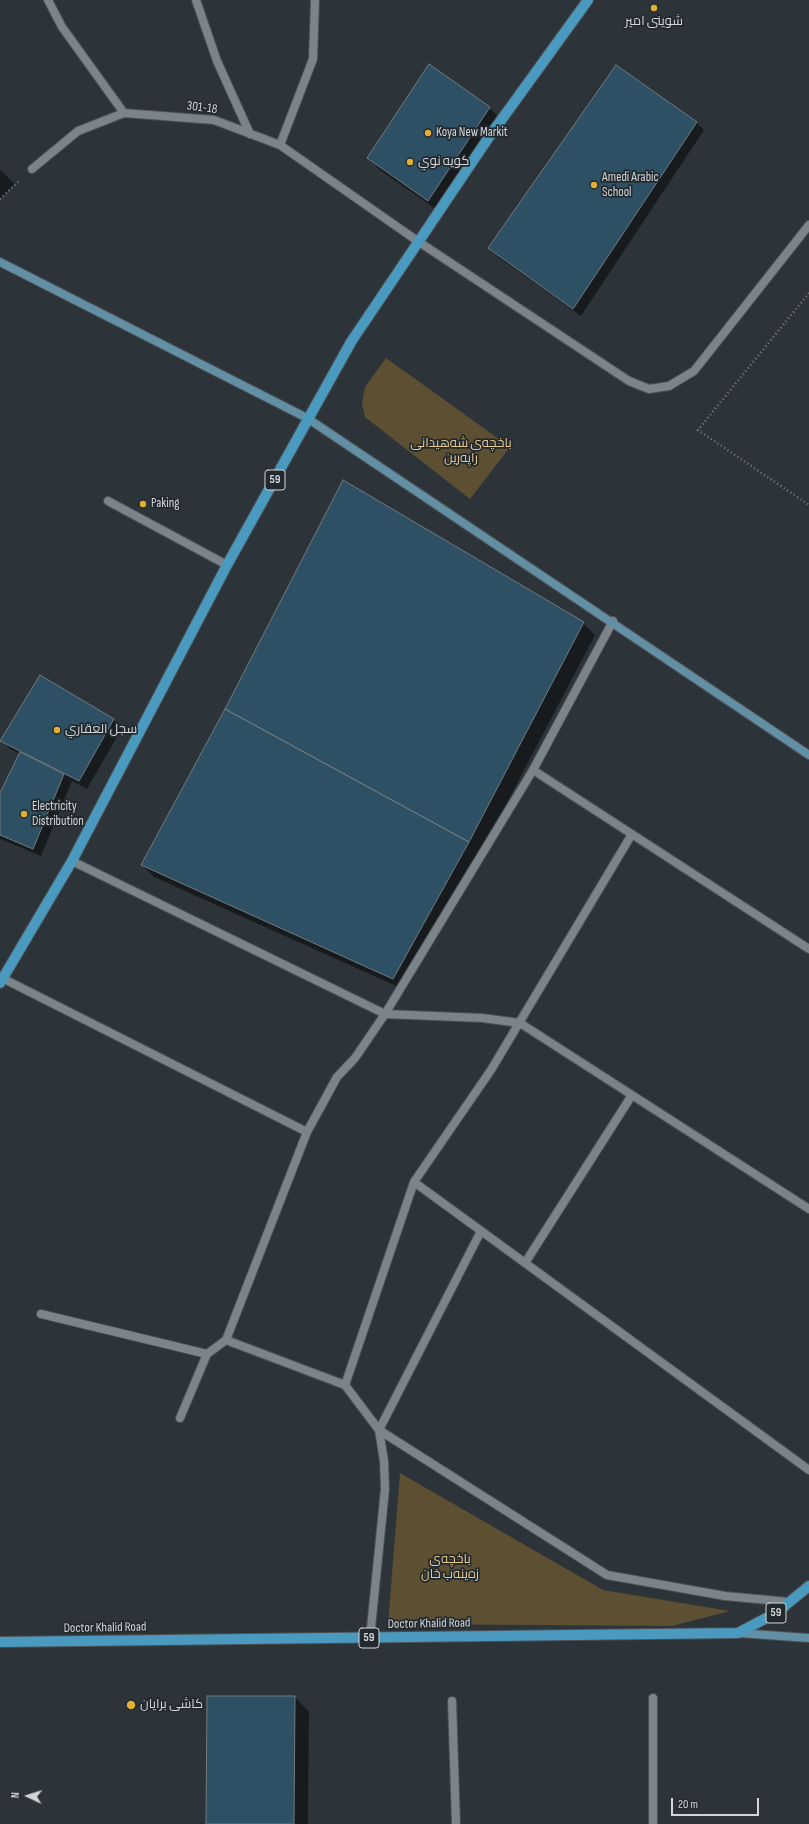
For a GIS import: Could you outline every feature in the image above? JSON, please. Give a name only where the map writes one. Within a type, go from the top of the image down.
[{"type":"main road","name":"59","points":[[1,981],[72,861],[227,565],[307,418],[351,342],[490,137],[588,0]]},
{"type":"main road","name":"59","points":[[738,1633],[776,1613],[809,1586]]},
{"type":"main road","name":"Doctor Khalid Road","points":[[0,1642],[738,1633]]},
{"type":"street","points":[[48,0],[62,27],[124,113]]},
{"type":"street","points":[[196,0],[217,60],[250,134]]},
{"type":"street","points":[[280,145],[313,59],[315,0]]},
{"type":"street","name":"301-18","points":[[32,169],[78,131],[124,113],[214,120],[280,145],[419,242],[629,381],[649,389],[669,386],[694,371],[809,225]]},
{"type":"street","points":[[0,262],[307,418],[613,621],[809,754]]},
{"type":"street","points":[[108,501],[227,565]]},
{"type":"street","points":[[180,1418],[207,1354],[226,1340],[307,1132],[337,1077],[356,1058],[385,1014],[532,770],[613,621]]},
{"type":"street","points":[[532,770],[809,949]]},
{"type":"street","points":[[345,1385],[414,1182],[491,1070],[632,834]]},
{"type":"street","points":[[72,861],[385,1014],[482,1018],[520,1022],[809,1209]]},
{"type":"street","points":[[1,981],[307,1132]]},
{"type":"street","points":[[525,1263],[632,1095]]},
{"type":"street","points":[[414,1182],[809,1470]]},
{"type":"street","points":[[370,1638],[385,1489],[384,1461],[379,1430],[481,1231]]},
{"type":"street","points":[[41,1314],[207,1354]]},
{"type":"street","points":[[226,1340],[345,1385],[379,1430],[607,1574],[725,1596],[789,1602]]},
{"type":"street","points":[[738,1633],[809,1638]]},
{"type":"street","points":[[653,1698],[653,1824]]},
{"type":"street","points":[[452,1701],[456,1824]]},
{"type":"path","points":[[0,199],[32,169]]},
{"type":"path","points":[[809,293],[698,430],[809,505]]},
{"type":"green space","name":"باخچه‌ی شه‌هیدانی راپه‌رین","points":[[386,358],[510,447],[470,499],[365,417],[362,404],[365,387]]},
{"type":"green space","name":"باخچه‌ی زه‌ینه‌ب خان","points":[[400,1473],[603,1590],[730,1611],[672,1626],[388,1624]]},
{"type":"building","name":"Koya New Markit","points":[[429,64],[490,107],[428,201],[367,158]]},
{"type":"building","name":"Amedi Arabic School","points":[[616,65],[697,122],[573,309],[488,248]]},
{"type":"building","points":[[343,480],[584,622],[469,842],[225,709]]},
{"type":"building","name":"سجل العقاري","points":[[40,675],[114,719],[79,781],[0,741]]},
{"type":"building","points":[[225,709],[469,842],[393,979],[141,865]]},
{"type":"building","name":"Electricity Distribution","points":[[20,752],[64,774],[33,849],[0,835],[0,793]]},
{"type":"building","points":[[207,1696],[295,1696],[294,1824],[206,1824]]},
{"type":"place","name":"شوينى امير","points":[[654,8]]},
{"type":"place","name":"Koya New Markit","points":[[428,133]]},
{"type":"place","name":"كويه نوي","points":[[410,162]]},
{"type":"place","name":"Amedi Arabic School","points":[[594,185]]},
{"type":"place","name":"Paking","points":[[143,504]]},
{"type":"place","name":"سجل العقاري","points":[[57,730]]},
{"type":"place","name":"Electricity Distribution","points":[[24,814]]},
{"type":"place","name":"كاشی برایان","points":[[131,1705]]}]
